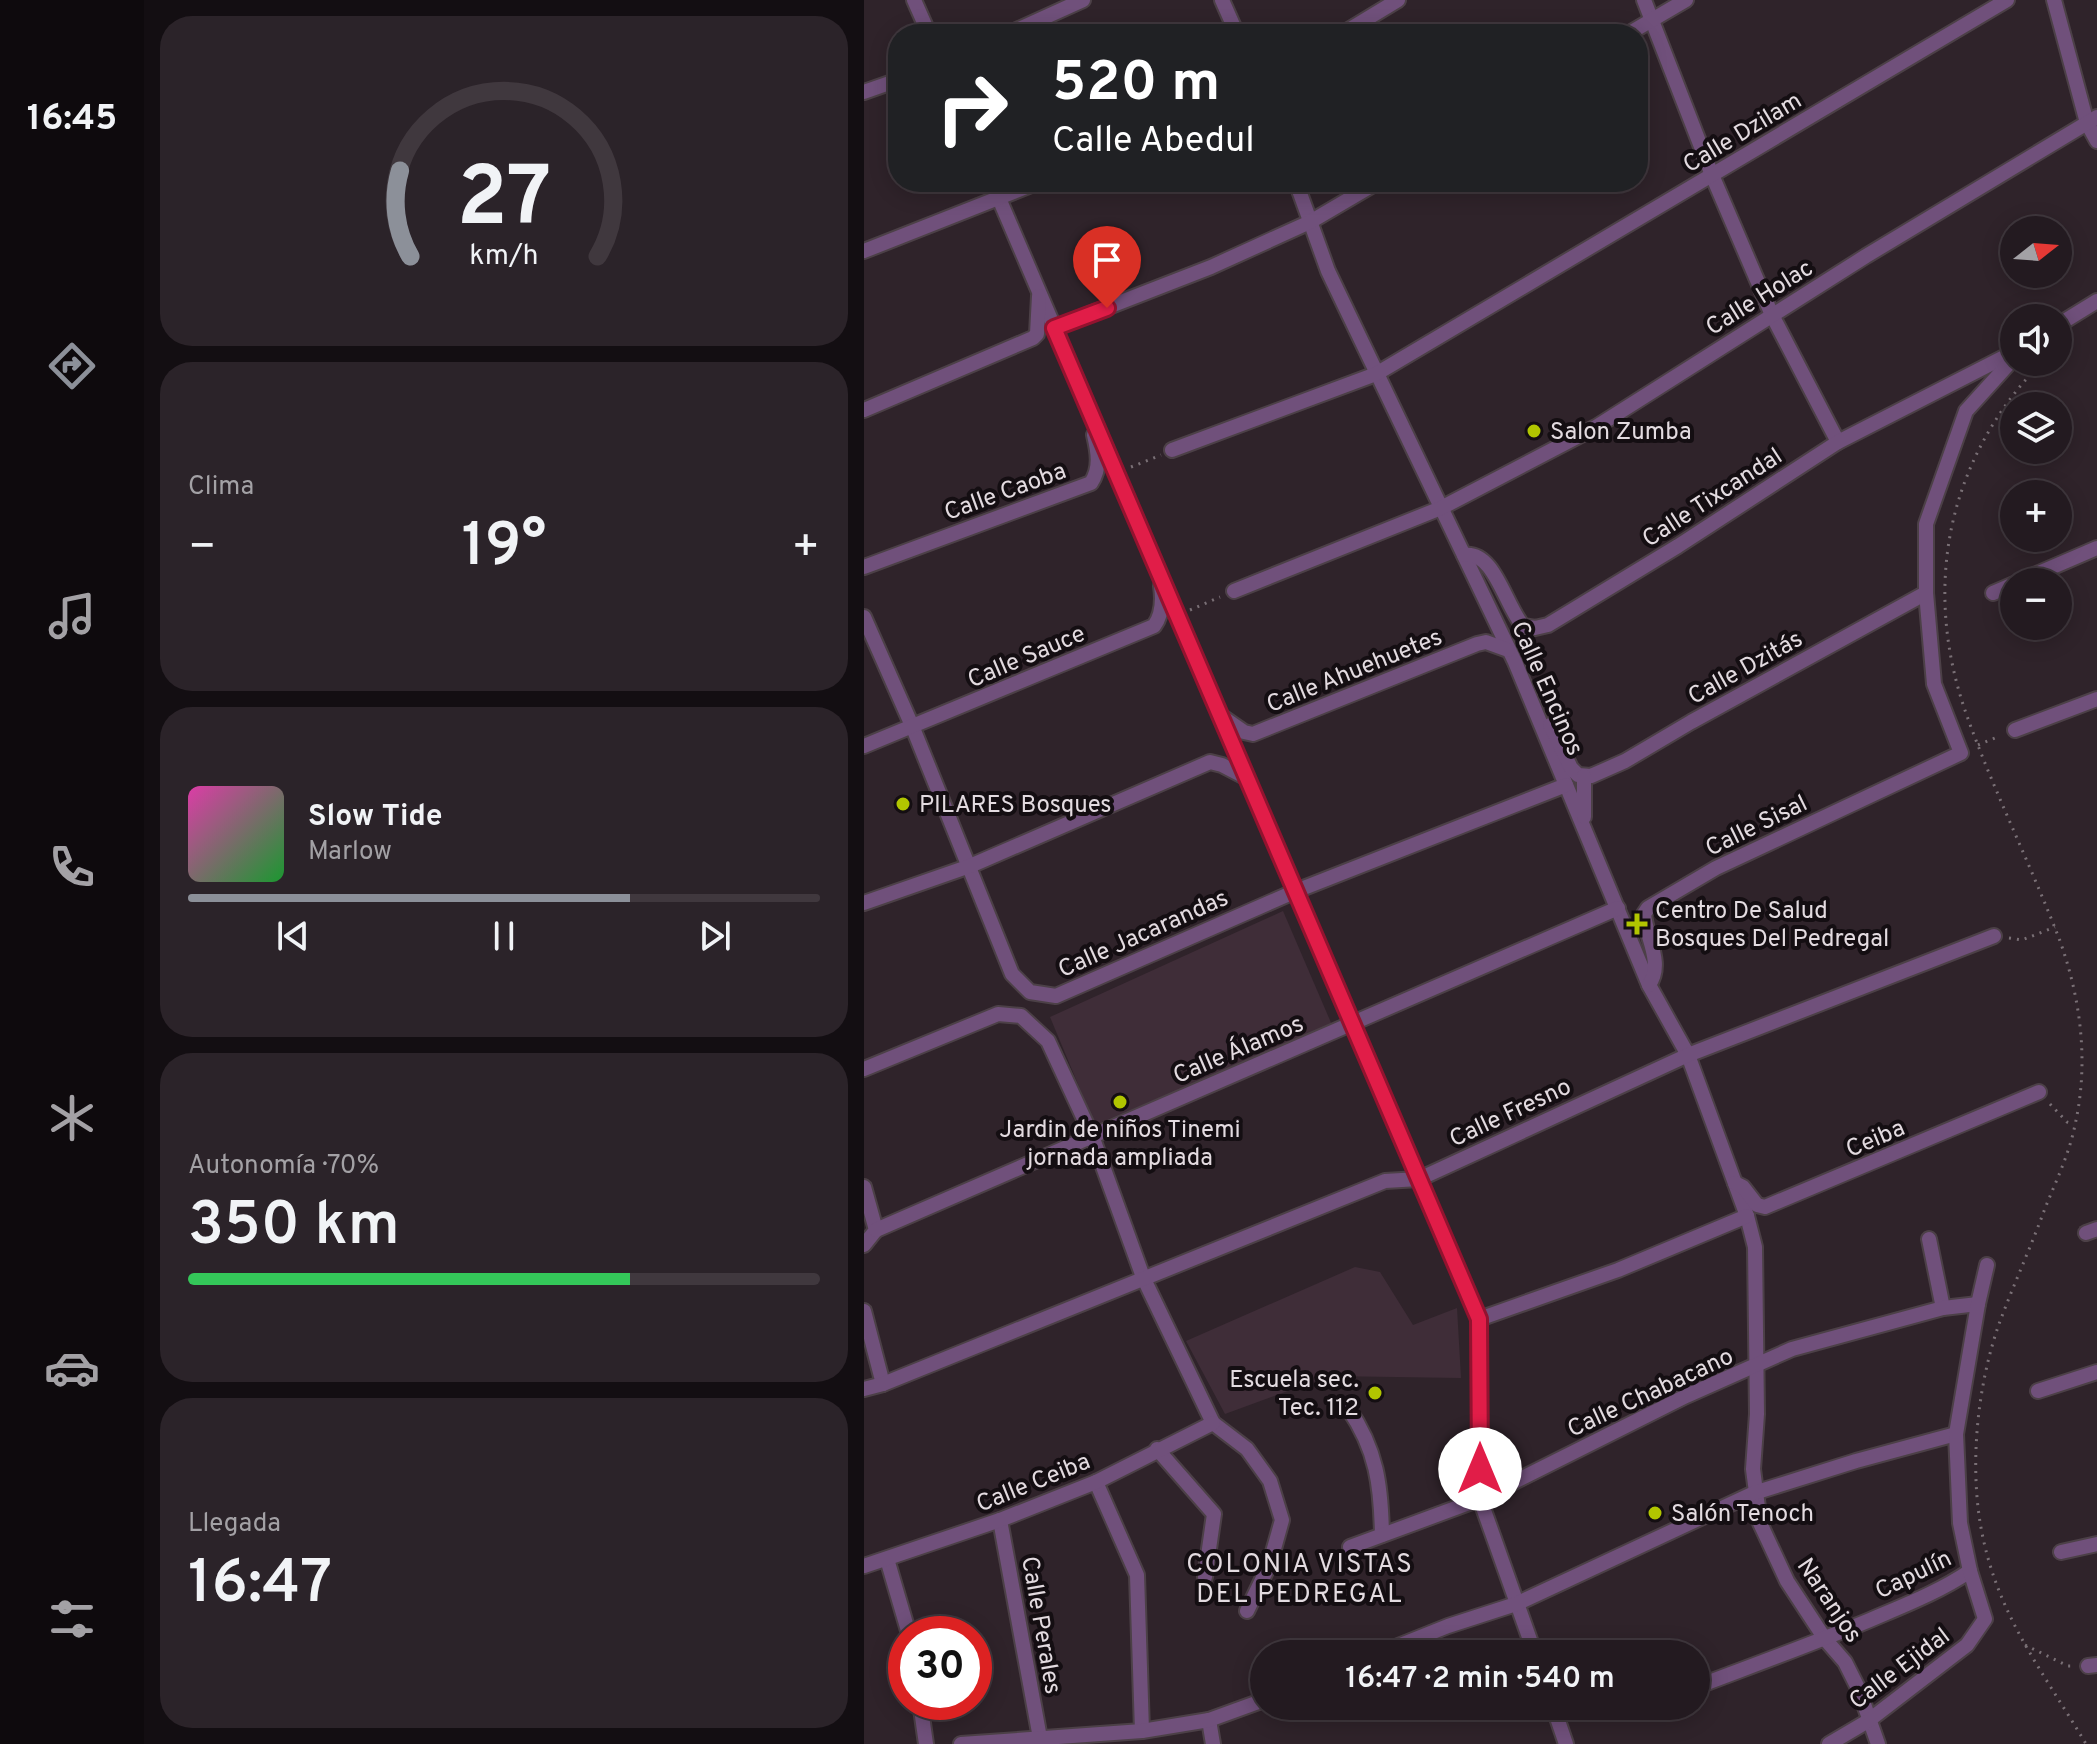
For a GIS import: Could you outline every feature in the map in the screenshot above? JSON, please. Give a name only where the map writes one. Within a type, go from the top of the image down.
[{"type":"street","points":[[914,0],[925,24]]},
{"type":"street","points":[[1030,24],[1083,0]]},
{"type":"street","points":[[1222,0],[1233,24]]},
{"type":"street","points":[[1358,24],[1398,0]]},
{"type":"street","points":[[1644,0],[1712,175],[1772,315],[1838,442]]},
{"type":"street","points":[[1645,24],[1686,0]]},
{"type":"street","name":"Calle Dzilam","points":[[1376,374],[2007,0]]},
{"type":"street","points":[[2054,0],[2097,141]]},
{"type":"street","points":[[864,92],[888,84]]},
{"type":"street","name":"Calle Holac","points":[[1441,508],[1596,427],[1866,256],[2092,120]]},
{"type":"street","points":[[996,192],[1479,1319],[1480,1499],[1530,1640]]},
{"type":"street","points":[[864,251],[1015,192]]},
{"type":"street","name":"Calle Encinos","points":[[1300,192],[1328,271],[1508,650],[1649,985],[1688,1055],[1747,1216]]},
{"type":"street","points":[[1054,328],[1211,267],[1310,222],[1361,192]]},
{"type":"street","points":[[864,410],[1033,338],[1037,334],[1039,292]]},
{"type":"street","points":[[2072,316],[2097,301]]},
{"type":"street","name":"Calle Tixcandal","points":[[1464,555],[1474,553],[1486,560],[1513,615],[1523,626],[1535,628],[1548,625],[1678,546],[1838,442],[2000,359]]},
{"type":"street","points":[[1926,593],[1926,524],[1966,411],[2000,373]]},
{"type":"street","points":[[1172,450],[1376,374]]},
{"type":"street","name":"Calle Caoba","points":[[864,567],[1091,483],[1099,461],[1090,411]]},
{"type":"street","points":[[1234,591],[1441,508]]},
{"type":"street","points":[[2051,568],[2097,548]]},
{"type":"street","name":"Calle Sauce","points":[[864,746],[1154,626],[1159,620],[1162,605],[1159,573]]},
{"type":"street","points":[[1993,593],[2000,590]]},
{"type":"street","name":"Calle Sisal","points":[[1649,985],[1656,975],[1656,965],[1645,923],[1644,914],[1648,908],[1716,868],[1961,753],[1934,684],[1926,593]]},
{"type":"street","name":"Calle Dzitás","points":[[1584,776],[1591,776],[1625,761],[1926,593]]},
{"type":"street","name":"Calle Jacarandas","points":[[864,617],[913,728],[1012,974],[1030,992],[1056,996],[1296,891],[1566,785]]},
{"type":"street","name":"Calle Ahuehuetes","points":[[1220,715],[1244,732],[1253,734],[1477,644],[1486,642],[1508,650]]},
{"type":"street","points":[[2015,730],[2097,699]]},
{"type":"street","points":[[1531,705],[1543,711],[1571,768],[1584,776],[1585,829]]},
{"type":"street","points":[[864,903],[970,866],[1210,762],[1247,778]]},
{"type":"street","name":"Calle Álamos","points":[[876,1230],[1618,908]]},
{"type":"street","name":"Calle Fresno","points":[[864,1389],[883,1384],[1385,1181],[1419,1179],[1688,1055],[1994,936]]},
{"type":"street","points":[[864,1069],[998,1014],[1021,1016],[1048,1041],[1092,1136],[1143,1277],[1213,1423],[1247,1449],[1270,1481],[1282,1520],[1270,1563],[1247,1611]]},
{"type":"street","name":"Ceiba","points":[[1734,1183],[1743,1187],[1757,1205],[1765,1207],[2039,1092]]},
{"type":"street","points":[[864,1187],[876,1230],[864,1245]]},
{"type":"street","points":[[1479,1319],[1618,1270],[1747,1216]]},
{"type":"street","name":"Naranjos","points":[[1747,1216],[1755,1247],[1757,1366],[1754,1493],[1760,1523],[1787,1581],[1825,1639],[1845,1662],[1859,1690],[1878,1744]]},
{"type":"street","points":[[1929,1239],[1943,1308]]},
{"type":"street","points":[[1970,1571],[1960,1523],[1956,1434],[1987,1265]]},
{"type":"street","name":"Calle Chabacano","points":[[1350,1547],[1480,1499],[1686,1396],[1792,1349],[1943,1308],[1978,1304]]},
{"type":"street","points":[[864,1311],[883,1384]]},
{"type":"street","points":[[2038,1391],[2097,1372]]},
{"type":"street","points":[[1348,1408],[1369,1441],[1379,1487],[1382,1535]]},
{"type":"street","name":"Calle Ceiba","points":[[864,1566],[1000,1520],[1096,1482],[1213,1423]]},
{"type":"street","points":[[1413,1640],[1516,1604],[1754,1493],[1956,1434]]},
{"type":"street","points":[[1157,1449],[1214,1514],[1205,1577]]},
{"type":"street","points":[[1096,1482],[1137,1575],[1142,1731]]},
{"type":"street","name":"Calle Perales","points":[[1000,1520],[1040,1738]]},
{"type":"street","points":[[2061,1552],[2097,1544]]},
{"type":"street","points":[[887,1559],[904,1616]]},
{"type":"street","name":"Capulín","points":[[1710,1682],[1825,1639],[1947,1586],[1970,1571]]},
{"type":"street","name":"Calle Ejidal","points":[[1829,1744],[1868,1721],[1967,1645],[1985,1619],[1970,1571]]},
{"type":"street","points":[[961,1744],[1142,1731],[1209,1720],[1250,1705]]},
{"type":"street","points":[[923,1720],[926,1744]]},
{"type":"street","points":[[1209,1720],[1213,1744]]},
{"type":"street","points":[[1558,1720],[1566,1744]]},
{"type":"path","points":[[2029,376],[2009,398],[1968,469],[1947,541],[1945,600],[1957,686],[1978,745],[2073,976],[2081,1025],[2082,1083],[2076,1124],[1999,1325],[1988,1362],[1978,1409],[1977,1471],[1980,1521],[1993,1576],[2022,1644],[2086,1744]]},
{"type":"path","points":[[1117,473],[1172,450]]},
{"type":"path","points":[[1177,615],[1234,591]]},
{"type":"path","points":[[1978,745],[2015,730]]},
{"type":"path","points":[[1994,936],[2022,940],[2055,927]]},
{"type":"path","points":[[2039,1092],[2067,1122],[2076,1124]]},
{"type":"path","points":[[1974,1522],[1980,1521]]},
{"type":"path","points":[[2022,1644],[2068,1666],[2092,1665]]},
{"type":"shaded area","points":[[1283,911],[1332,1025],[1095,1125],[1050,1017]]},
{"type":"shaded area","points":[[1355,1267],[1380,1272],[1413,1325],[1457,1308],[1461,1378],[1329,1376],[1225,1414],[1186,1341]]},
{"type":"place","name":"Salon Zumba","points":[[1534,431]]},
{"type":"place","name":"PILARES Bosques","points":[[903,804]]},
{"type":"place","name":"Centro De Salud Bosques Del Pedregal","points":[[1637,924]]},
{"type":"place","name":"Jardin de niños Tinemi jornada ampliada","points":[[1120,1102]]},
{"type":"place","name":"Escuela sec. Tec. 112","points":[[1375,1393]]},
{"type":"place","name":"Salón Tenoch","points":[[1655,1513]]},
{"type":"district","name":"COLONIA VISTAS DEL PEDREGAL","points":[[1300,1578]]},
{"type":"route","points":[[1107,308],[1054,328],[1479,1319],[1480,1469]]}]
